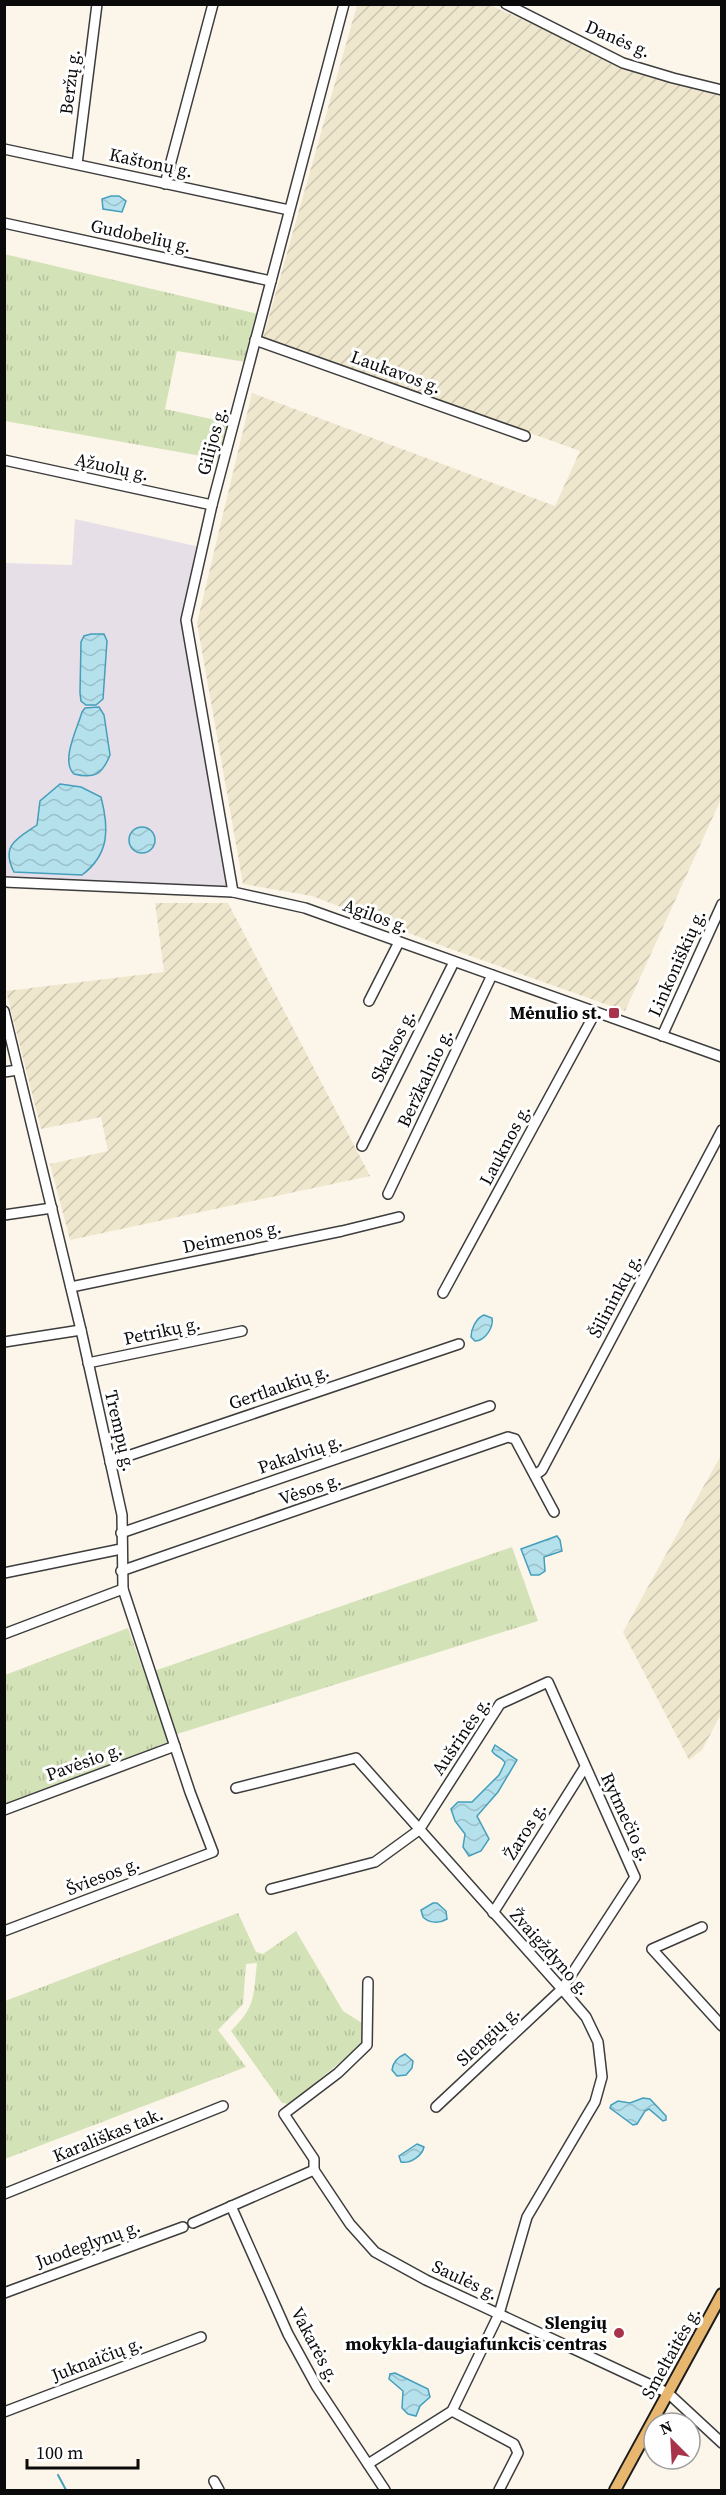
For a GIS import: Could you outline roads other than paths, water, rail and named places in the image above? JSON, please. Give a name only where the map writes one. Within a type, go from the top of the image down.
[{"type":"main road","name":"Smeltaitės g.","points":[[615,2490],[722,2294]]},
{"type":"street","name":"Beržų g.","points":[[77,164],[98,4]]},
{"type":"street","points":[[165,183],[213,4]]},
{"type":"street","name":"Gilijos g.","points":[[233,892],[186,620],[212,505],[344,4]]},
{"type":"street","name":"Danės g.","points":[[506,4],[623,63],[722,90]]},
{"type":"street","points":[[529,16],[532,4]]},
{"type":"street","name":"Kaštonų g.","points":[[4,149],[289,210]]},
{"type":"street","name":"Gudobelių g.","points":[[4,223],[271,281]]},
{"type":"street","name":"Laukavos g.","points":[[255,340],[525,436]]},
{"type":"street","name":"Ąžuolų g.","points":[[4,460],[212,505]]},
{"type":"street","name":"Agilos g.","points":[[4,882],[233,892],[267,898],[305,908],[722,1057]]},
{"type":"street","name":"Linkoniškių g.","points":[[662,1036],[722,904]]},
{"type":"street","points":[[369,1001],[399,942]]},
{"type":"street","name":"Skalsos g.","points":[[362,1146],[454,962]]},
{"type":"street","name":"Beržkalnio g.","points":[[388,1194],[492,975]]},
{"type":"street","name":"Trempų g.","points":[[4,1011],[81,1330],[122,1515],[123,1589],[213,1852]]},
{"type":"street","name":"Lauknos g.","points":[[443,1293],[595,1012]]},
{"type":"street","points":[[4,1072],[18,1070]]},
{"type":"street","name":"Šilininkų g.","points":[[535,1475],[542,1470],[722,1130]]},
{"type":"street","points":[[4,1215],[52,1208]]},
{"type":"street","name":"Deimenos g.","points":[[70,1287],[342,1232],[399,1217]]},
{"type":"street","points":[[4,1342],[81,1330]]},
{"type":"street","name":"Petrikų g.","points":[[88,1364],[242,1331]]},
{"type":"street","name":"Gertlaukių g.","points":[[110,1462],[459,1344]]},
{"type":"street","name":"Pakalvių g.","points":[[121,1533],[490,1406]]},
{"type":"street","name":"Vėsos g.","points":[[122,1571],[508,1437],[515,1439],[535,1475]]},
{"type":"street","points":[[535,1475],[554,1512]]},
{"type":"street","points":[[4,1573],[121,1549]]},
{"type":"street","points":[[4,1634],[123,1589]]},
{"type":"street","name":"Rytmečio g.","points":[[548,1682],[635,1877],[562,1989]]},
{"type":"street","name":"Aušrinės g.","points":[[419,1830],[500,1704],[548,1682]]},
{"type":"street","name":"Pavėsio g.","points":[[4,1810],[175,1746]]},
{"type":"street","name":"Žvaigždyno g.","points":[[236,1788],[356,1758],[586,2017],[598,2042],[602,2077],[595,2102],[527,2217],[498,2314],[452,2411]]},
{"type":"street","name":"Žaros g.","points":[[493,1913],[585,1767]]},
{"type":"street","points":[[271,1889],[365,1866],[375,1862],[419,1830]]},
{"type":"street","name":"Šviesos g.","points":[[4,1931],[213,1852]]},
{"type":"street","points":[[702,1928],[652,1949],[722,2026]]},
{"type":"street","name":"Saulės g.","points":[[368,1982],[367,2045],[338,2073],[284,2114],[314,2159],[314,2170],[350,2224],[375,2252],[426,2280],[668,2393],[722,2442]]},
{"type":"street","name":"Slengių g.","points":[[436,2107],[562,1989]]},
{"type":"street","name":"Karališkas tak.","points":[[4,2194],[224,2106]]},
{"type":"street","points":[[193,2223],[314,2170]]},
{"type":"street","name":"Vakarės g.","points":[[231,2206],[293,2343],[317,2387],[385,2490]]},
{"type":"street","name":"Juodeglynų g.","points":[[4,2293],[183,2227]]},
{"type":"street","name":"Juknaičių g.","points":[[4,2412],[201,2337]]},
{"type":"street","points":[[368,2464],[452,2411],[514,2444],[518,2452],[499,2490]]},
{"type":"water","points":[[119,196],[126,201],[122,212],[103,209],[102,199]]},
{"type":"water","points":[[104,634],[107,641],[103,699],[96,705],[86,705],[81,701],[80,693],[81,642],[84,636]]},
{"type":"water","points":[[99,707],[104,715],[110,755],[104,767],[96,774],[87,776],[74,774],[70,768],[69,753],[82,712],[85,708]]},
{"type":"water","points":[[60,784],[81,787],[101,797],[106,830],[98,858],[82,875],[14,872],[9,855],[13,843],[37,825],[40,801]]},
{"type":"water","points":[[142,827],[151,831],[155,840],[151,849],[142,853],[133,849],[129,840],[133,831]]},
{"type":"water","points":[[484,1315],[492,1318],[492,1325],[482,1339],[475,1341],[471,1337],[473,1327],[476,1321]]},
{"type":"water","points":[[557,1536],[562,1551],[544,1557],[545,1571],[539,1575],[531,1575],[521,1549]]},
{"type":"water","points":[[495,1745],[517,1760],[498,1792],[477,1816],[489,1839],[481,1851],[469,1856],[463,1847],[465,1834],[455,1821],[451,1809],[458,1802],[472,1802],[499,1775],[505,1763],[492,1751]]},
{"type":"water","points":[[437,1903],[446,1911],[447,1919],[434,1922],[423,1917],[421,1910]]},
{"type":"water","points":[[405,2054],[413,2061],[412,2068],[406,2075],[397,2076],[392,2070],[393,2065]]},
{"type":"water","points":[[643,2098],[650,2099],[666,2116],[666,2120],[663,2121],[649,2109],[645,2111],[637,2124],[633,2125],[610,2108],[618,2101],[630,2103]]},
{"type":"water","points":[[417,2144],[424,2147],[421,2153],[412,2161],[401,2162],[399,2156]]},
{"type":"water","points":[[395,2373],[428,2389],[430,2397],[420,2406],[416,2416],[408,2414],[402,2408],[403,2391],[389,2379],[390,2374]]},
{"type":"waterway","points":[[58,2475],[66,2490]]},
{"type":"place","name":"Mėnulio st.","points":[[614,1013]]},
{"type":"place","name":"Slengių mokykla-daugiafunkcis centras","points":[[619,2333]]}]
